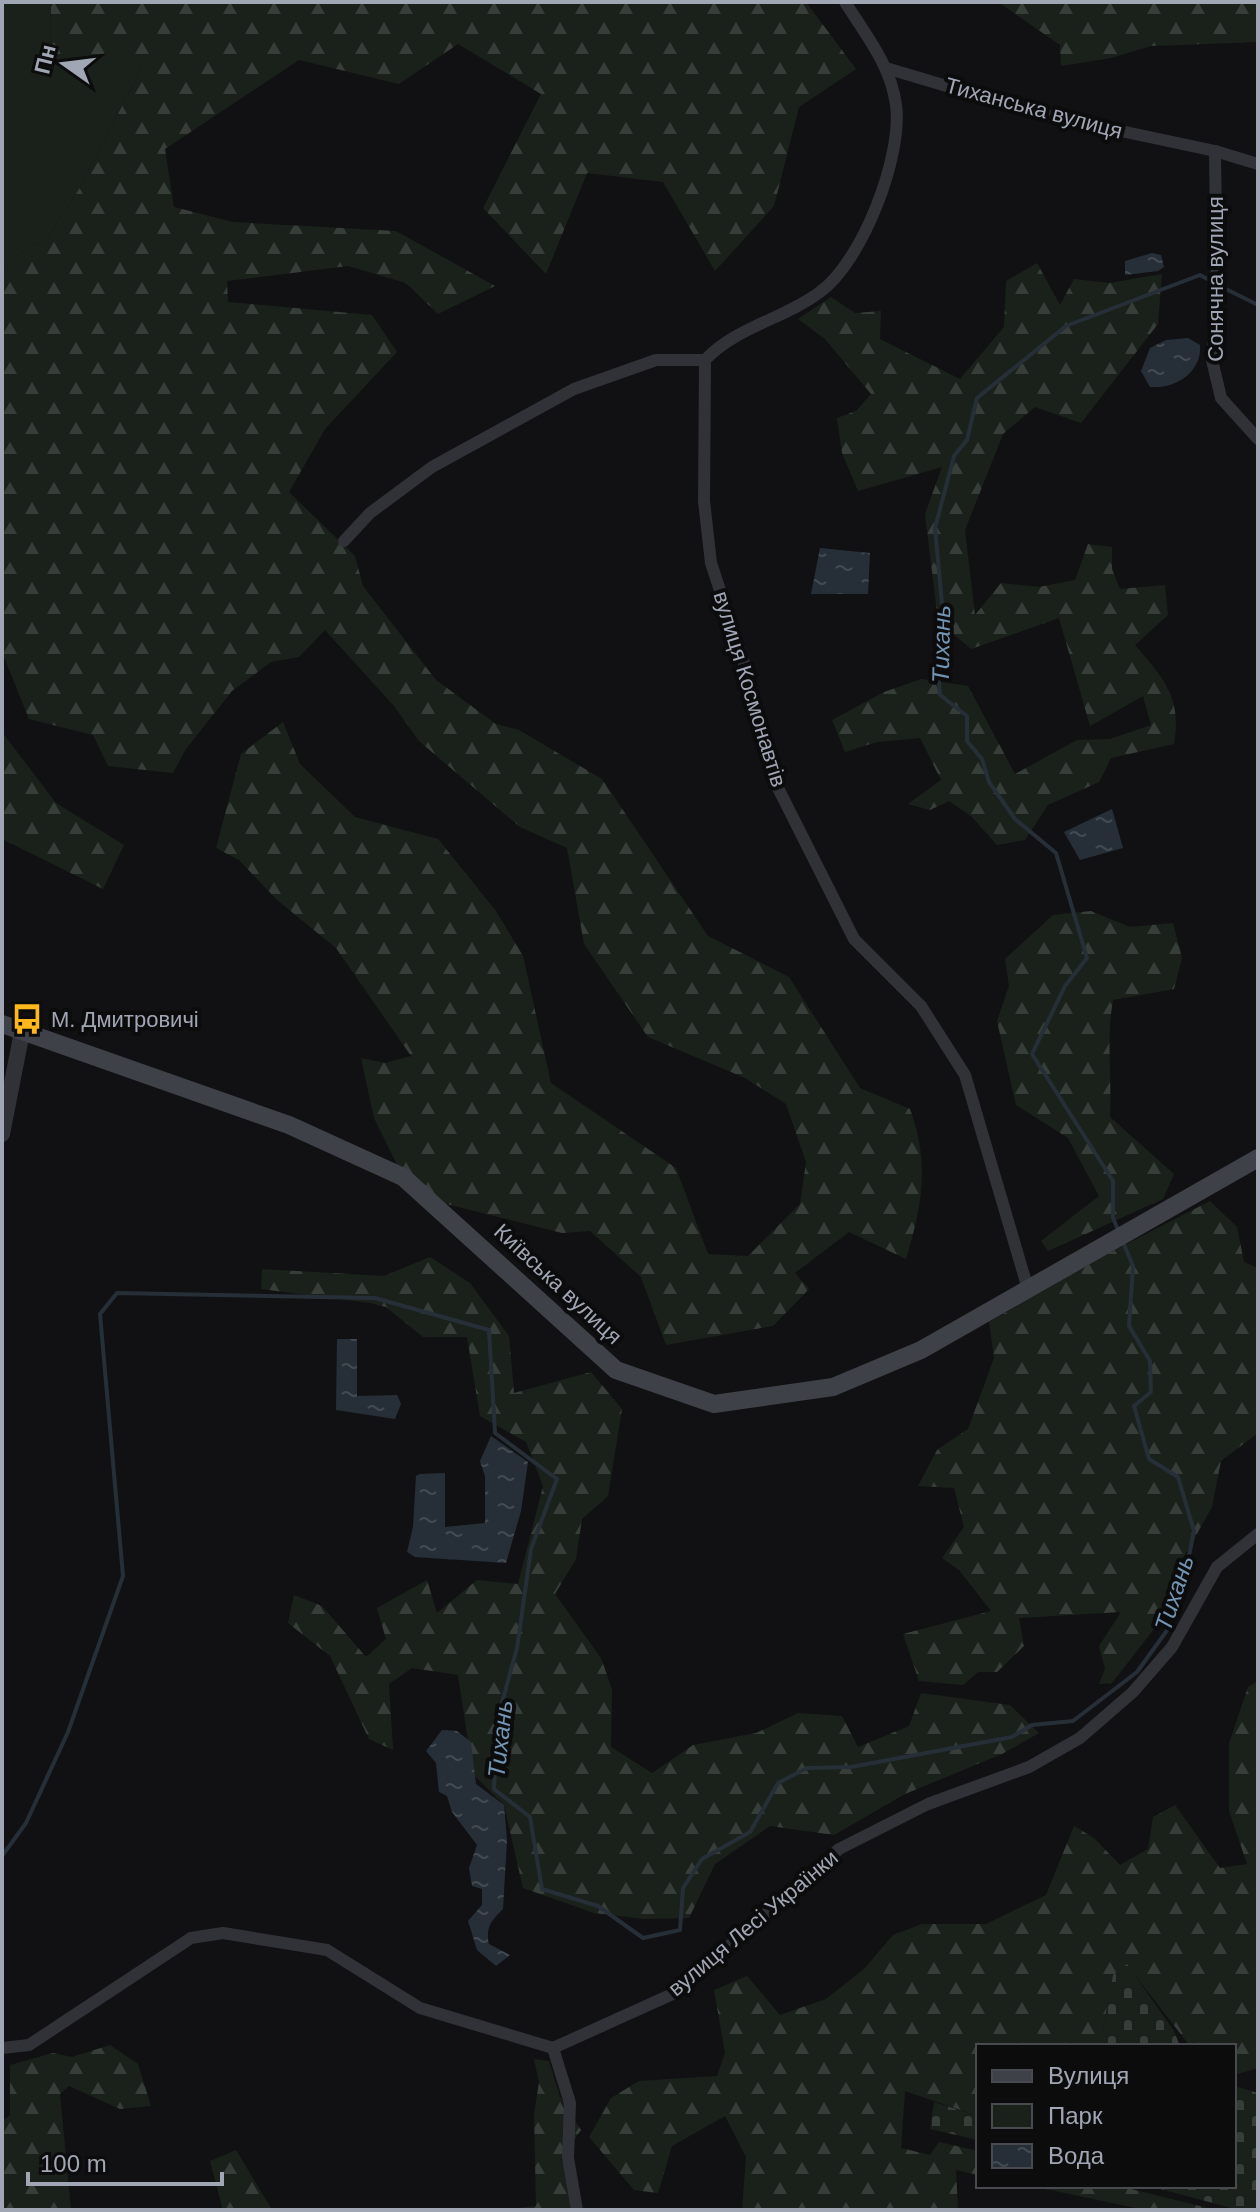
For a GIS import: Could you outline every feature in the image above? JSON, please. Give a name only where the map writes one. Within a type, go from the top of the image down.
[{"type":"main road","name":"Київська вулиця","points":[[2,1024],[289,1125],[403,1177],[616,1370],[714,1404],[833,1387],[921,1350],[1258,1158]]},
{"type":"street","points":[[344,541],[370,513],[432,467],[574,389],[656,360],[705,360],[720,345],[821,292],[854,254],[874,218],[891,153],[897,107],[886,68],[845,2]]},
{"type":"street","name":"Тиханська вулиця","points":[[886,68],[1041,114],[1215,151],[1258,164]]},
{"type":"street","name":"Сонячна вулиця","points":[[1215,151],[1217,294],[1212,360],[1221,398],[1258,439]]},
{"type":"street","name":"вулиця Космонавтів","points":[[705,360],[704,501],[711,563],[744,663],[772,776],[854,939],[921,1006],[965,1075],[1028,1289]]},
{"type":"street","points":[[2,1134],[22,1032]]},
{"type":"street","name":"вулиця Лесі Українки","points":[[553,2048],[677,1992],[839,1849],[928,1804],[1029,1767],[1080,1738],[1133,1692],[1172,1647],[1217,1567],[1258,1534]]},
{"type":"street","points":[[2,2048],[29,2045],[191,1938],[223,1933],[327,1950],[420,2008],[553,2048],[570,2103],[568,2158],[577,2210]]},
{"type":"green space","points":[[2,2],[51,2],[50,60],[130,60],[141,69],[81,186],[47,238],[19,254],[2,274]]},
{"type":"green space","points":[[51,2],[806,2],[856,69],[799,107],[774,206],[715,271],[663,182],[587,173],[546,274],[483,208],[541,94],[458,44],[399,84],[299,60],[165,149],[174,207],[233,222],[396,231],[495,286],[438,314],[406,283],[348,266],[227,281],[228,302],[372,315],[397,352],[325,429],[289,492],[355,556],[363,586],[436,680],[496,724],[519,730],[602,779],[708,936],[789,977],[860,1088],[910,1109],[920,1148],[922,1184],[906,1259],[849,1232],[795,1273],[809,1289],[773,1326],[666,1345],[641,1277],[590,1231],[562,1233],[431,1200],[403,1177],[374,1118],[361,1058],[385,1063],[411,1056],[336,948],[277,900],[239,860],[216,848],[241,754],[283,722],[300,764],[355,817],[438,839],[496,911],[523,956],[551,1083],[676,1168],[708,1254],[748,1256],[800,1204],[806,1162],[786,1104],[745,1078],[648,1037],[584,944],[567,848],[520,827],[419,741],[394,706],[325,630],[299,657],[271,662],[232,691],[186,749],[173,773],[108,766],[93,735],[29,719],[2,652],[2,274],[19,254],[47,238],[81,186],[141,69],[130,60],[50,60]]},
{"type":"green space","points":[[998,2],[1258,2],[1258,42],[1151,46],[1111,58],[1061,66],[1060,45]]},
{"type":"green space","points":[[1037,263],[1060,305],[1074,279],[1109,283],[1162,274],[1158,324],[1081,423],[1035,407],[1003,434],[965,530],[975,615],[1001,583],[1039,587],[1075,580],[1088,544],[1112,547],[1112,569],[1120,589],[1165,585],[1168,615],[1135,645],[1168,690],[1173,701],[1176,728],[1174,744],[1111,758],[1099,782],[1048,805],[1025,840],[997,845],[972,817],[949,801],[930,810],[908,804],[941,780],[920,738],[877,742],[845,752],[832,720],[884,692],[921,679],[968,686],[1015,774],[1077,740],[1110,739],[1151,725],[1143,696],[1090,726],[1059,618],[971,649],[938,621],[925,514],[942,467],[858,491],[842,453],[837,418],[856,411],[871,394],[825,339],[798,319],[831,297],[855,313],[881,311],[880,339],[960,379],[1004,327],[1006,281]]},
{"type":"green space","points":[[2,732],[56,803],[124,845],[103,889],[2,839]]},
{"type":"green space","points":[[1091,911],[1130,927],[1173,923],[1182,958],[1174,989],[1113,1000],[1110,1117],[1174,1174],[1163,1199],[1048,1251],[1041,1241],[1099,1196],[1068,1138],[1016,1105],[997,1021],[1009,986],[1005,959],[1053,915]]},
{"type":"green space","points":[[1210,1201],[1237,1227],[1244,1262],[1258,1268],[1258,1433],[1221,1461],[1212,1507],[1172,1578],[1157,1625],[1112,1683],[1099,1684],[1105,1669],[1099,1646],[1121,1612],[1019,1618],[1024,1646],[997,1672],[978,1672],[963,1685],[919,1681],[903,1634],[991,1611],[959,1570],[942,1558],[964,1527],[954,1488],[918,1486],[937,1450],[968,1429],[994,1358],[989,1322],[1109,1253]]},
{"type":"green space","points":[[430,1257],[470,1283],[509,1336],[514,1393],[591,1372],[622,1409],[608,1496],[582,1519],[576,1559],[555,1594],[601,1658],[612,1689],[611,1747],[652,1773],[693,1745],[756,1733],[798,1713],[842,1716],[858,1747],[909,1726],[921,1693],[1010,1705],[1039,1733],[1002,1754],[905,1794],[834,1835],[770,1826],[715,1864],[689,1918],[644,1919],[594,1913],[523,1888],[504,1805],[473,1774],[458,1675],[412,1668],[389,1684],[393,1750],[369,1739],[330,1656],[288,1623],[294,1595],[322,1606],[366,1657],[386,1639],[377,1608],[427,1580],[437,1613],[477,1580],[518,1584],[543,1486],[526,1442],[480,1416],[467,1337],[423,1337],[386,1307],[370,1303],[261,1289],[262,1269],[384,1276]]},
{"type":"green space","points":[[1258,1681],[1258,2068],[1236,2074],[1236,2044],[1188,2044],[1127,1965],[1113,1976],[1101,2039],[1097,2044],[976,2044],[976,2115],[905,2091],[901,2148],[930,2155],[939,2142],[976,2151],[976,2175],[956,2170],[958,2210],[742,2210],[746,2157],[725,2116],[672,2146],[658,2193],[634,2190],[589,2137],[611,2098],[639,2081],[717,2076],[725,2053],[714,1990],[747,1976],[780,2015],[826,1999],[864,1969],[893,1935],[922,1924],[986,1924],[1046,1895],[1074,1826],[1094,1838],[1120,1865],[1148,1849],[1153,1817],[1175,1805],[1220,1868],[1247,1864],[1229,1811],[1229,1744],[1248,1687]]},
{"type":"green space","points":[[1127,1964],[1174,2031],[1179,2044],[1095,2044],[1101,2039],[1113,1975]]},
{"type":"green space","points":[[110,2045],[138,2064],[151,2106],[120,2109],[69,2086],[60,2094],[71,2210],[2,2210],[2,2121],[10,2115],[10,2065],[53,2053],[72,2057]]},
{"type":"green space","points":[[534,2059],[549,2061],[560,2097],[581,2130],[561,2159],[580,2210],[502,2210],[536,2206],[534,2114],[539,2082]]},
{"type":"green space","points":[[1236,2087],[1258,2093],[1258,2210],[1239,2210],[1156,2188],[1236,2188]]},
{"type":"green space","points":[[934,2102],[976,2115],[976,2140],[930,2129]]},
{"type":"green space","points":[[236,2150],[272,2210],[223,2210],[210,2161]]},
{"type":"green space","points":[[1041,2188],[1127,2188],[1216,2210],[1145,2210]]},
{"type":"water","points":[[1152,253],[1161,255],[1164,267],[1158,271],[1125,275],[1125,261]]},
{"type":"water","points":[[1188,338],[1200,345],[1197,363],[1192,371],[1178,382],[1150,387],[1141,371],[1150,348],[1166,340]]},
{"type":"water","points":[[820,548],[870,553],[868,594],[811,594]]},
{"type":"water","points":[[1112,809],[1123,848],[1080,860],[1064,832]]},
{"type":"water","points":[[337,1339],[357,1339],[357,1396],[397,1395],[401,1404],[395,1419],[336,1410]]},
{"type":"water","points":[[491,1436],[528,1462],[521,1511],[506,1563],[415,1557],[407,1552],[413,1527],[416,1476],[420,1474],[445,1473],[445,1527],[485,1523],[485,1476],[480,1461]]},
{"type":"water","points":[[442,1730],[457,1731],[471,1742],[476,1784],[504,1805],[507,1840],[503,1909],[490,1924],[488,1938],[489,1944],[510,1955],[496,1966],[477,1950],[468,1921],[482,1905],[482,1889],[472,1886],[469,1868],[477,1845],[452,1812],[447,1796],[439,1792],[436,1763],[426,1751]]},
{"type":"waterway","name":"Тихань","points":[[1118,1230],[1113,1218],[1113,1181],[1032,1054],[1065,986],[1087,958],[1056,853],[1015,819],[989,782],[982,759],[967,741],[967,716],[940,695],[937,660],[945,636],[935,528],[954,456],[967,440],[977,398],[1066,326],[1200,275],[1213,282]]},
{"type":"waterway","name":"Тихань","points":[[1220,286],[1258,305]]},
{"type":"waterway","name":"Тихань","points":[[2,1856],[26,1823],[68,1732],[123,1576],[100,1314],[117,1293],[375,1298],[489,1330],[495,1433],[557,1479],[531,1549],[517,1648],[498,1717],[494,1789],[530,1817],[542,1889],[598,1906],[643,1938],[680,1930],[683,1888],[702,1859],[750,1832],[778,1783],[807,1768],[851,1767],[1012,1737],[1032,1725],[1073,1721],[1137,1672],[1168,1629],[1184,1580],[1194,1531],[1178,1477],[1149,1459],[1134,1406],[1151,1392],[1150,1361],[1129,1326],[1133,1266],[1123,1242]]},
{"type":"place","name":"М. Дмитровичі","points":[[27,1019]]}]
